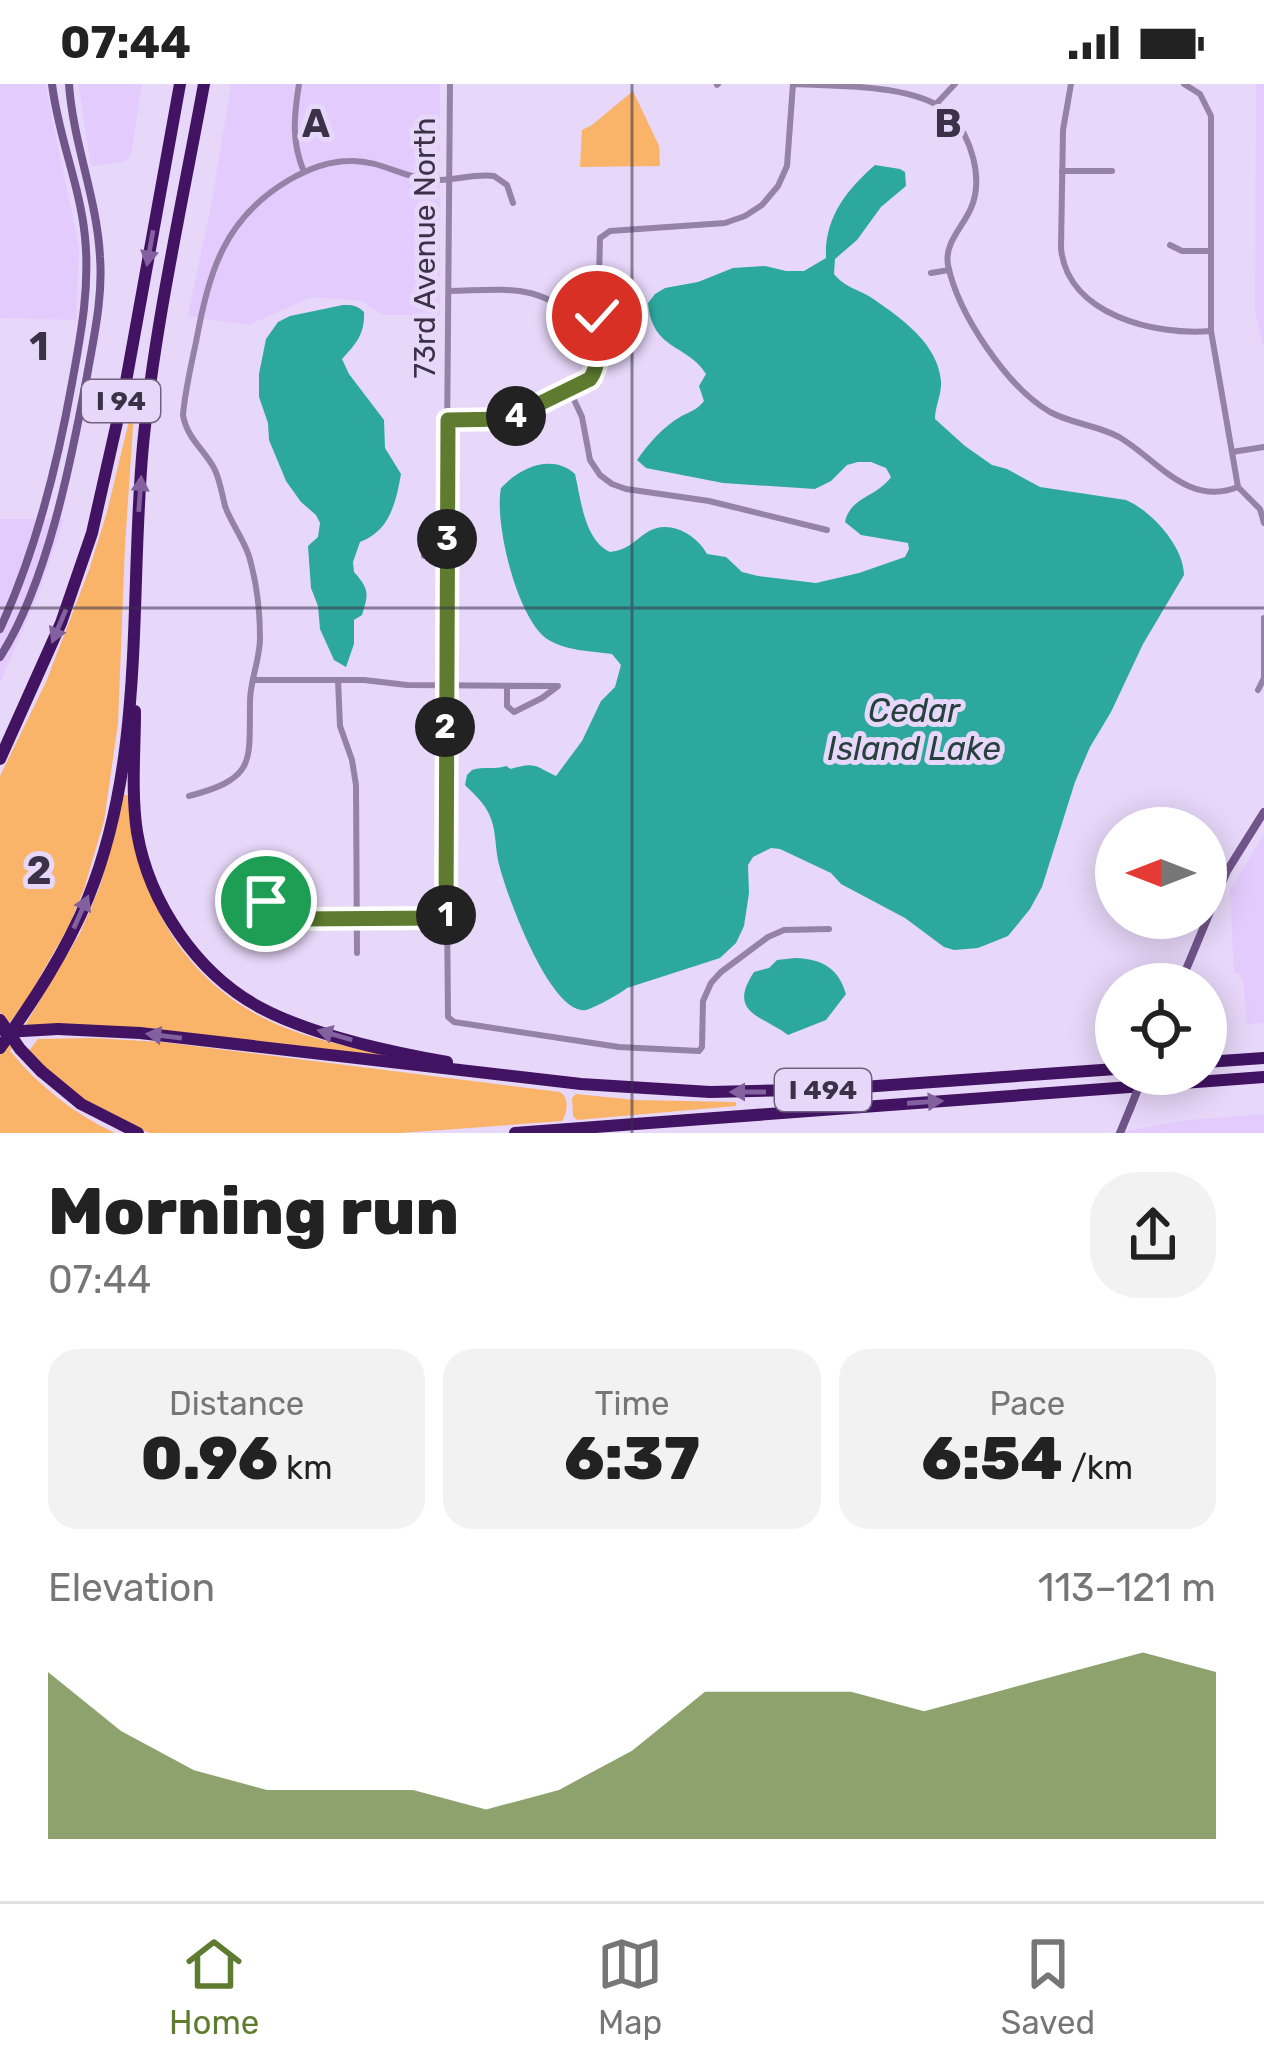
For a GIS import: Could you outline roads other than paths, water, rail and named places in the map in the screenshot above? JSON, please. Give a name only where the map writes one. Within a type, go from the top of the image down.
[{"type":"highway","name":"I 94","points":[[0,745],[44,662],[75,586],[100,500],[179,84]]},
{"type":"highway","name":"I 94","points":[[0,1048],[60,957],[104,852],[123,761],[148,404],[204,84]]},
{"type":"highway","points":[[134,611],[137,832],[154,890],[194,952],[246,1000],[290,1021],[394,1051],[531,1078]]},
{"type":"highway","points":[[0,759],[44,662]]},
{"type":"highway","points":[[0,1020],[20,1049],[81,1105],[138,1133]]},
{"type":"highway","points":[[0,1033],[58,1029],[140,1033],[531,1078]]},
{"type":"highway","points":[[1227,1061],[1264,1058]]},
{"type":"highway","name":"I 494","points":[[531,1078],[648,1090],[771,1092],[1095,1070]]},
{"type":"highway","name":"I 494","points":[[515,1133],[1264,1077]]},
{"type":"street","points":[[0,629],[47,496],[85,313],[85,230],[52,84]]},
{"type":"street","points":[[0,658],[28,598],[57,511],[98,315],[98,229],[73,126],[69,84]]},
{"type":"street","points":[[299,84],[293,126],[304,172]]},
{"type":"street","name":"73rd Avenue North","points":[[450,84],[445,685],[448,1017],[454,1022],[619,1047],[699,1051],[705,994],[721,972],[784,930],[829,929]]},
{"type":"street","points":[[448,420],[508,419],[570,391],[594,374],[600,238],[610,231],[725,223],[757,209],[774,193],[787,166],[793,84],[908,90],[937,103],[954,118],[968,141],[976,182],[972,206],[949,247],[950,270],[978,337],[1036,402],[1064,419],[1121,438],[1178,483],[1217,491],[1238,487]]},
{"type":"street","points":[[937,103],[955,84]]},
{"type":"street","points":[[1071,84],[1064,120],[1061,248],[1070,278],[1114,315],[1172,332],[1211,331]]},
{"type":"street","points":[[1191,85],[1204,100],[1211,121],[1211,331],[1238,487],[1260,509],[1264,523]]},
{"type":"street","points":[[189,796],[246,766],[250,695],[260,638],[250,560],[214,469],[184,424],[214,266],[236,227],[267,195],[304,172],[332,163],[376,163],[422,178],[494,176],[510,190],[513,203]]},
{"type":"street","points":[[1062,171],[1112,171]]},
{"type":"street","points":[[1170,245],[1182,251],[1211,251]]},
{"type":"street","points":[[931,273],[950,270]]},
{"type":"street","points":[[448,291],[522,292],[580,315],[597,316]]},
{"type":"street","points":[[570,391],[582,417],[590,460],[612,484],[709,501],[827,530]]},
{"type":"street","points":[[1232,452],[1264,447]]},
{"type":"street","points":[[424,556],[446,556]]},
{"type":"street","points":[[1258,690],[1264,678],[1264,618]]},
{"type":"street","points":[[253,680],[558,686],[514,712],[507,706],[506,686]]},
{"type":"street","points":[[338,680],[340,726],[356,785],[357,953]]},
{"type":"street","points":[[1189,963],[1227,871],[1264,812]]},
{"type":"street","points":[[256,892],[288,917],[446,918]]},
{"type":"street","points":[[1120,1133],[1136,1095]]},
{"type":"water","name":"Cedar Island Lake","points":[[875,165],[905,172],[906,186],[835,259],[834,274],[896,315],[926,344],[941,381],[935,419],[992,465],[1040,487],[1136,505],[1173,542],[1184,575],[1090,747],[1042,887],[1008,936],[978,948],[944,947],[905,918],[841,884],[831,873],[771,848],[748,865],[744,926],[736,943],[720,958],[627,988],[586,1010],[572,1006],[558,993],[531,948],[502,875],[491,819],[465,785],[467,775],[481,768],[531,765],[556,776],[582,741],[601,701],[615,687],[621,665],[612,654],[554,643],[536,628],[510,569],[501,523],[501,488],[536,466],[566,468],[575,474],[589,529],[610,552],[654,529],[672,528],[696,540],[707,554],[726,557],[742,572],[816,583],[905,557],[908,543],[861,535],[845,522],[852,507],[891,477],[886,468],[871,462],[847,465],[815,489],[723,483],[646,468],[637,460],[662,431],[704,401],[699,386],[706,374],[656,330],[648,303],[655,294],[733,268],[804,271],[826,258],[829,231],[839,206]]},
{"type":"water","points":[[343,305],[359,308],[364,320],[359,338],[342,359],[384,420],[385,448],[401,474],[390,514],[378,531],[360,542],[353,562],[366,596],[362,615],[354,620],[354,644],[346,667],[334,660],[320,629],[311,588],[308,546],[318,537],[320,523],[286,481],[269,440],[259,397],[266,339],[278,322]]},
{"type":"water","points":[[795,958],[828,967],[846,994],[826,1020],[788,1035],[751,1011],[744,996],[754,972],[777,960]]}]
